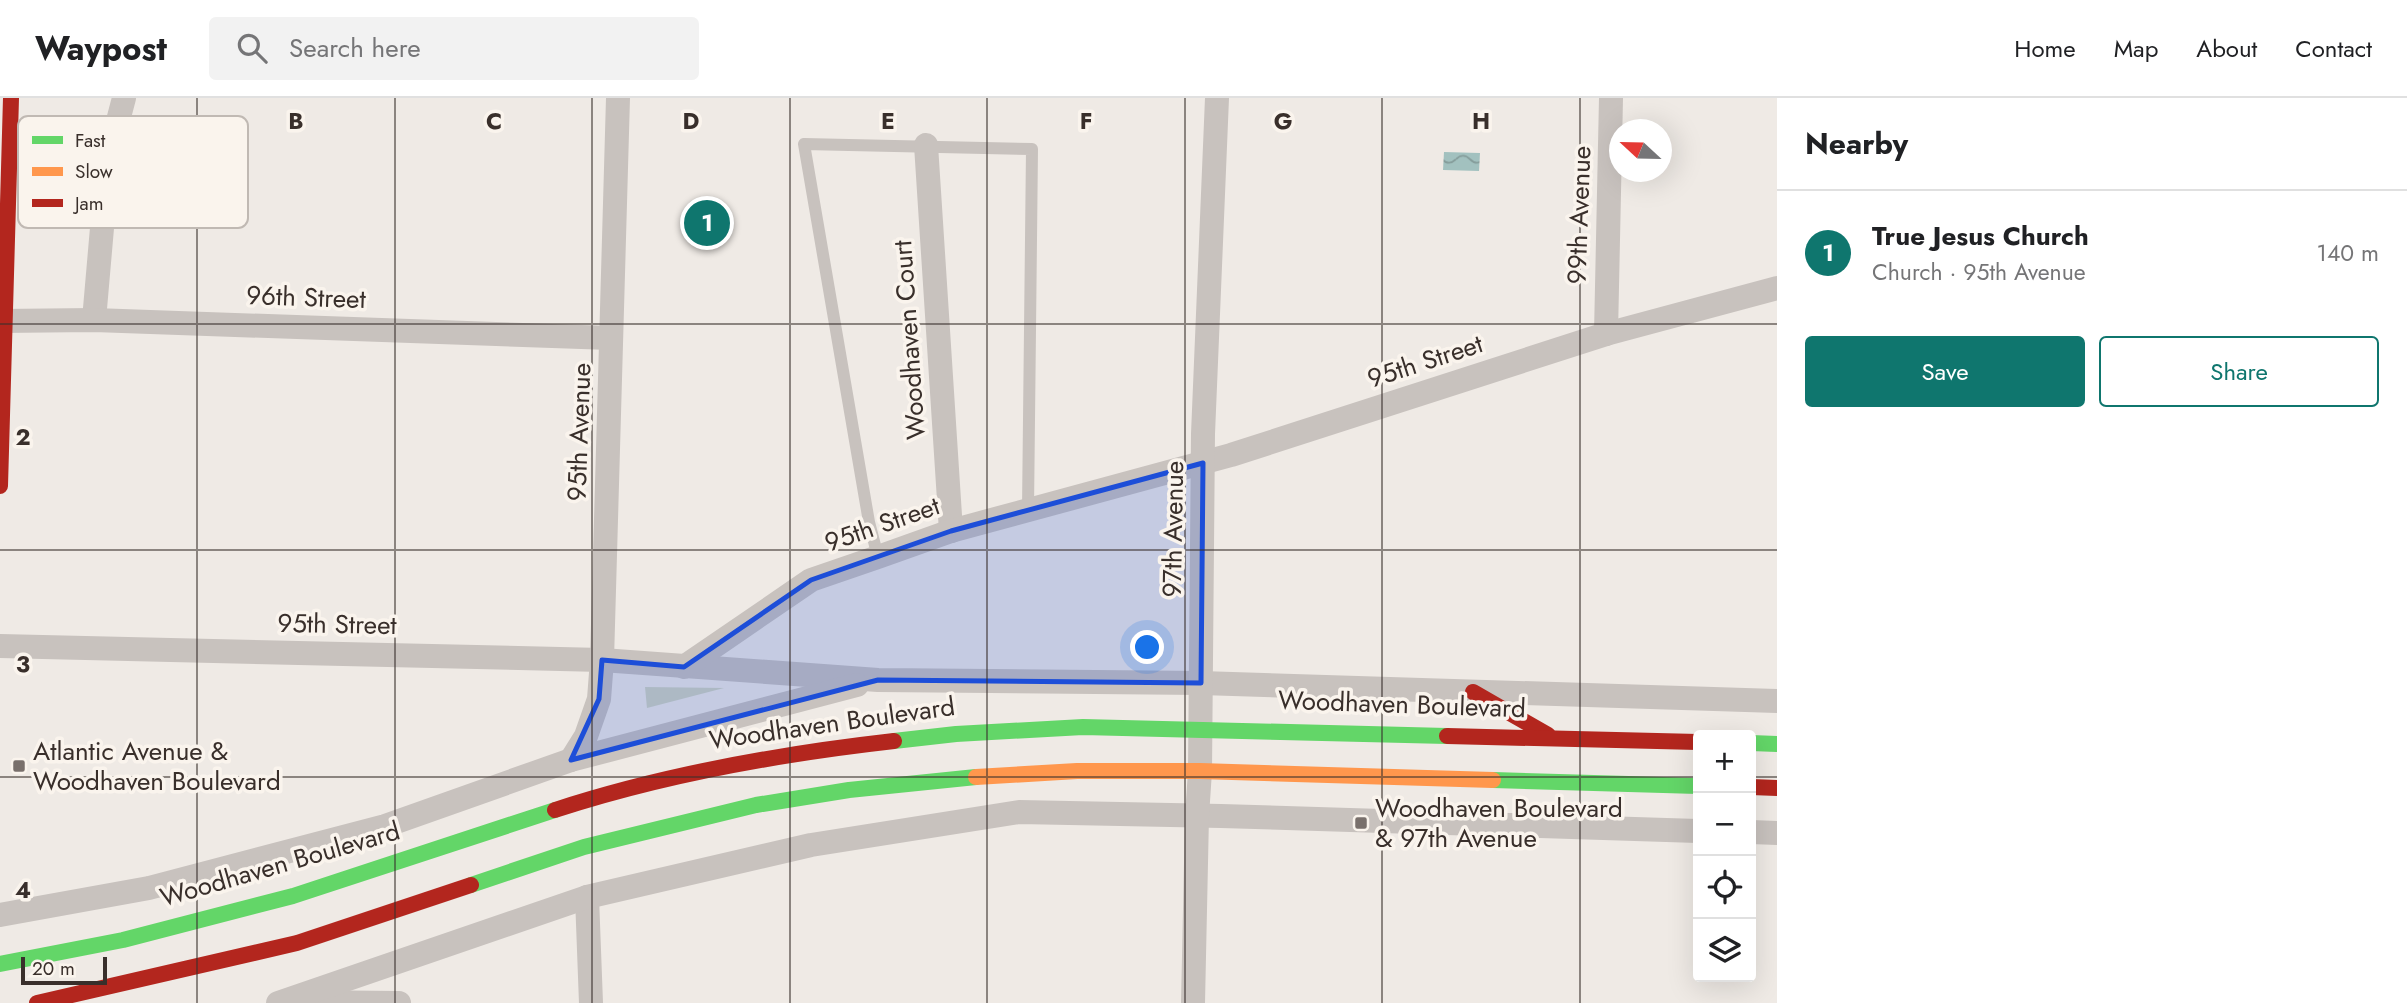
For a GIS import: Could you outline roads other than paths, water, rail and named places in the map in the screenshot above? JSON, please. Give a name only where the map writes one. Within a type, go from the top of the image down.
[{"type":"main road","points":[[0,486],[2,321],[11,98]]},
{"type":"main road","points":[[1473,692],[1553,738]]},
{"type":"main road","name":"Woodhaven Boulevard","points":[[0,964],[124,940],[293,896],[597,796],[740,763],[817,750],[956,734],[1083,727],[1693,742]]},
{"type":"main road","points":[[1756,743],[1777,744]]},
{"type":"main road","points":[[37,1003],[297,943],[584,846],[756,805],[849,790],[981,776],[1077,771],[1200,771],[1693,786]]},
{"type":"main road","points":[[1756,787],[1777,788]]},
{"type":"street","points":[[119,116],[124,98]]},
{"type":"street","name":"95th Avenue","points":[[571,760],[586,736],[599,699],[603,660],[618,98]]},
{"type":"street","name":"97th Avenue","points":[[1193,1003],[1196,816],[1200,771],[1203,463],[1217,98]]},
{"type":"street","name":"99th Avenue","points":[[1606,334],[1611,98]]},
{"type":"street","name":"Woodhaven Court","points":[[926,145],[951,531]]},
{"type":"street","points":[[94,320],[102,228]]},
{"type":"street","name":"95th Street","points":[[0,646],[603,660],[684,667],[811,580],[951,531],[1203,463],[1606,334],[1777,288]]},
{"type":"street","name":"96th Street","points":[[2,321],[94,320],[611,338]]},
{"type":"street","name":"Woodhaven Boulevard","points":[[684,667],[878,680],[1201,683],[1777,701]]},
{"type":"street","name":"Woodhaven Boulevard","points":[[0,915],[149,888],[385,826],[571,760],[878,680]]},
{"type":"street","points":[[279,1003],[587,897],[811,845],[1019,813],[1693,831]]},
{"type":"street","points":[[1756,832],[1777,833]]},
{"type":"street","points":[[587,897],[591,1003]]},
{"type":"street","points":[[279,1003],[399,1003]]},
{"type":"lane","points":[[878,557],[869,523],[804,144],[1032,149],[1028,510]]},
{"type":"water","points":[[1444,152],[1480,153],[1479,171],[1443,170]]},
{"type":"place","name":"True Jesus Church","points":[[707,223]]},
{"type":"place","name":"Atlantic Avenue & Woodhaven Boulevard","points":[[19,766]]},
{"type":"place","name":"Woodhaven Boulevard & 97th Avenue","points":[[1361,823]]}]
